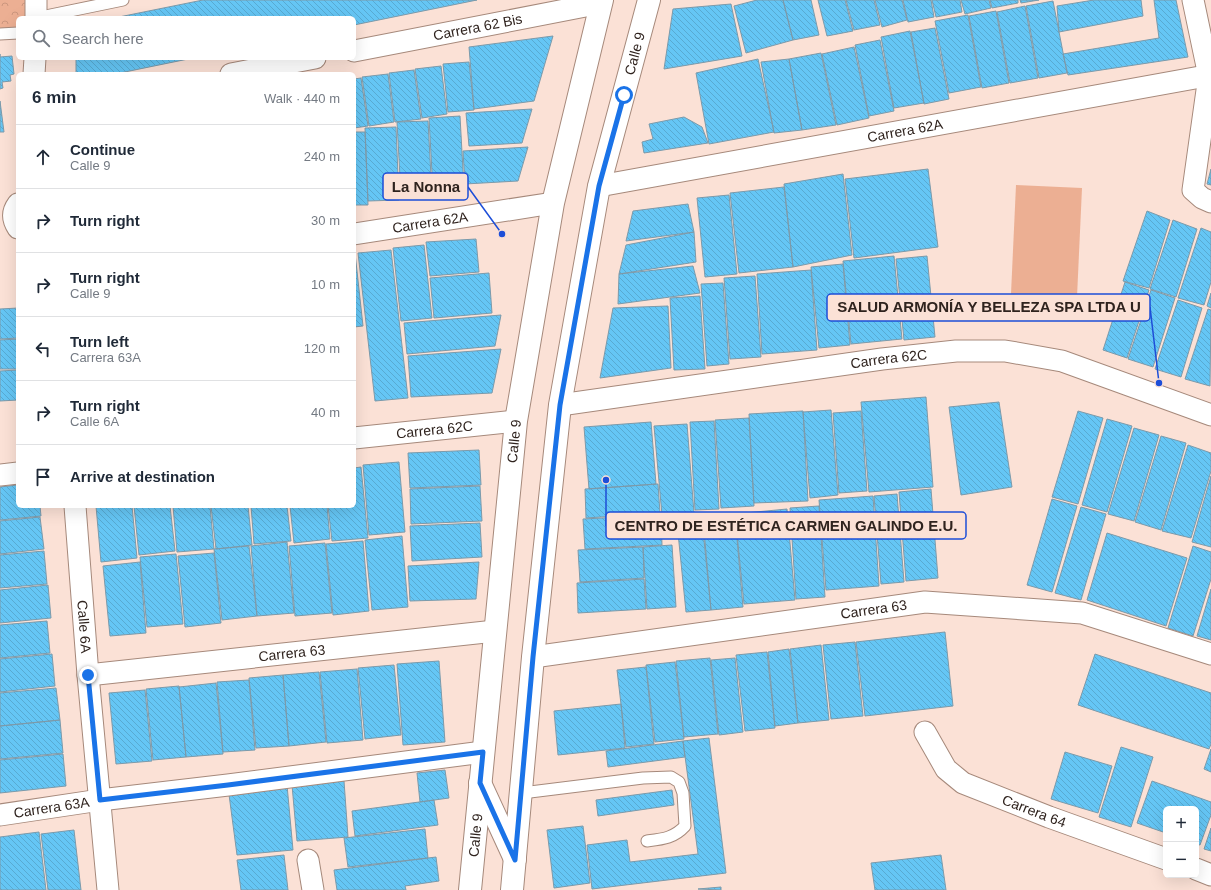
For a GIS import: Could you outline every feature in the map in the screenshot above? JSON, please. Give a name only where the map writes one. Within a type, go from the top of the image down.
[{"type":"main road","name":"Calle 9","points":[[512,890],[533,657],[560,405],[599,186],[649,0]]},
{"type":"main road","name":"Calle 9","points":[[470,890],[516,421],[554,203],[602,2]]},
{"type":"main road","points":[[480,783],[515,860]]},
{"type":"street","points":[[36,0],[36,16]]},
{"type":"street","points":[[1193,0],[1210,75],[1193,190],[1202,198],[1211,202]]},
{"type":"street","name":"Carrera 62 Bis","points":[[356,51],[602,2]]},
{"type":"street","points":[[34,72],[35,60]]},
{"type":"street","points":[[242,72],[304,60]]},
{"type":"street","name":"Carrera 62A","points":[[599,186],[1210,75]]},
{"type":"street","name":"Carrera 62A","points":[[356,234],[554,203]]},
{"type":"street","name":"Carrera 62C","points":[[560,405],[882,359],[956,351],[1005,351],[1062,361],[1211,416]]},
{"type":"street","name":"Carrera 62C","points":[[356,438],[516,421]]},
{"type":"street","points":[[0,475],[16,473]]},
{"type":"street","name":"Calle 6A","points":[[75,508],[88,675],[108,890]]},
{"type":"street","name":"Carrera 63","points":[[533,657],[925,602],[1082,613],[1211,654]]},
{"type":"street","name":"Carrera 63","points":[[88,675],[495,631]]},
{"type":"street","name":"Carrera 64","points":[[925,732],[946,769],[963,783],[1049,817],[1163,858]]},
{"type":"street","name":"Carrera 63A","points":[[0,815],[100,800],[483,752]]},
{"type":"street","points":[[308,860],[313,890]]},
{"type":"street","points":[[1199,871],[1211,875]]},
{"type":"lane","points":[[46,16],[123,0]]},
{"type":"lane","points":[[0,34],[16,33]]},
{"type":"lane","points":[[522,792],[643,778],[670,777],[679,782],[683,793],[685,826],[678,834],[666,839],[647,841]]},
{"type":"green space","points":[[0,0],[36,0],[36,16],[16,16],[16,33],[0,34]]},
{"type":"green space","points":[[1016,185],[1082,188],[1077,297],[1011,294]]},
{"type":"building","points":[[203,0],[477,0],[356,25],[356,16],[124,16]]},
{"type":"building","points":[[757,0],[783,0],[793,40],[746,53],[734,6]]},
{"type":"building","points":[[783,0],[811,0],[819,35],[793,40]]},
{"type":"building","points":[[818,0],[845,0],[853,31],[827,36]]},
{"type":"building","points":[[846,0],[874,0],[880,25],[854,30]]},
{"type":"building","points":[[875,0],[902,0],[907,20],[882,27]]},
{"type":"building","points":[[903,0],[931,0],[934,17],[908,22]]},
{"type":"building","points":[[932,0],[960,0],[962,12],[936,17]]},
{"type":"building","points":[[961,0],[989,0],[991,8],[965,14]]},
{"type":"building","points":[[990,0],[1018,0],[1018,3],[992,8]]},
{"type":"building","points":[[1020,0],[1039,0],[1021,3]]},
{"type":"building","points":[[1094,0],[1141,0],[1143,16],[1059,32],[1057,6]]},
{"type":"building","points":[[1154,0],[1176,0],[1188,57],[1068,75],[1063,54],[1159,38]]},
{"type":"building","points":[[1053,1],[1067,73],[1039,78],[1026,6]]},
{"type":"building","points":[[731,4],[742,56],[664,69],[673,9]]},
{"type":"building","points":[[1025,6],[1038,78],[1010,83],[997,12]]},
{"type":"building","points":[[996,11],[1009,83],[982,88],[969,16]]},
{"type":"building","points":[[968,15],[981,87],[949,93],[935,21]]},
{"type":"building","points":[[935,28],[949,99],[924,104],[911,32]]},
{"type":"building","points":[[910,31],[924,103],[894,108],[881,37]]},
{"type":"building","points":[[553,36],[534,101],[474,109],[469,47]]},
{"type":"building","points":[[880,40],[894,111],[869,116],[855,45]]},
{"type":"building","points":[[854,47],[869,118],[837,125],[822,54]]},
{"type":"building","points":[[821,53],[836,125],[802,130],[789,59]]},
{"type":"building","points":[[12,56],[14,74],[10,75],[11,81],[2,82],[3,88],[0,89],[0,57]]},
{"type":"building","points":[[758,59],[774,132],[709,144],[696,73]]},
{"type":"building","points":[[789,59],[802,130],[774,133],[761,62]]},
{"type":"building","points":[[76,60],[183,60],[125,72],[76,72]]},
{"type":"building","points":[[469,62],[474,110],[448,112],[443,64]]},
{"type":"building","points":[[441,66],[447,114],[422,118],[415,69]]},
{"type":"building","points":[[414,70],[421,119],[395,122],[389,73]]},
{"type":"building","points":[[388,74],[394,122],[369,126],[362,77]]},
{"type":"building","points":[[361,78],[368,126],[356,128],[356,79]]},
{"type":"building","points":[[0,101],[4,132],[0,132]]},
{"type":"building","points":[[532,109],[522,143],[469,146],[466,113]]},
{"type":"building","points":[[460,116],[464,189],[433,191],[429,118]]},
{"type":"building","points":[[684,117],[702,127],[708,143],[644,153],[642,142],[653,139],[649,124]]},
{"type":"building","points":[[428,121],[432,195],[401,196],[397,122]]},
{"type":"building","points":[[396,127],[399,200],[368,201],[365,128]]},
{"type":"building","points":[[356,132],[365,132],[368,205],[356,205]]},
{"type":"building","points":[[528,147],[518,181],[465,184],[463,151]]},
{"type":"building","points":[[928,169],[938,247],[854,258],[845,179]]},
{"type":"building","points":[[1211,169],[1211,185],[1207,184]]},
{"type":"building","points":[[843,174],[852,255],[793,267],[784,184]]},
{"type":"building","points":[[784,187],[793,267],[739,273],[730,193]]},
{"type":"building","points":[[729,195],[737,274],[705,277],[697,198]]},
{"type":"building","points":[[688,204],[694,232],[626,241],[633,211]]},
{"type":"building","points":[[1147,211],[1170,220],[1149,288],[1123,281]]},
{"type":"building","points":[[1173,220],[1197,229],[1176,297],[1150,289]]},
{"type":"building","points":[[1201,228],[1211,232],[1211,282],[1204,305],[1178,298]]},
{"type":"building","points":[[694,232],[696,262],[619,274],[626,245]]},
{"type":"building","points":[[476,239],[479,272],[430,276],[426,242]]},
{"type":"building","points":[[424,245],[432,318],[401,321],[393,248]]},
{"type":"building","points":[[391,250],[408,398],[375,401],[358,253]]},
{"type":"building","points":[[894,256],[902,339],[851,344],[843,261]]},
{"type":"building","points":[[927,256],[935,337],[904,340],[896,259]]},
{"type":"building","points":[[356,262],[363,326],[356,327]]},
{"type":"building","points":[[843,264],[850,345],[819,348],[811,267]]},
{"type":"building","points":[[693,266],[700,293],[618,304],[619,274]]},
{"type":"building","points":[[811,270],[817,350],[762,354],[757,274]]},
{"type":"building","points":[[489,273],[492,313],[434,318],[430,278]]},
{"type":"building","points":[[755,276],[761,357],[730,359],[724,278]]},
{"type":"building","points":[[1125,282],[1149,290],[1127,358],[1103,350]]},
{"type":"building","points":[[723,283],[729,364],[707,366],[701,284]]},
{"type":"building","points":[[1151,290],[1175,298],[1153,367],[1128,359]]},
{"type":"building","points":[[1211,293],[1211,308],[1207,306]]},
{"type":"building","points":[[700,296],[705,369],[674,370],[670,298]]},
{"type":"building","points":[[1178,300],[1202,308],[1181,377],[1155,369]]},
{"type":"building","points":[[668,306],[671,368],[600,378],[613,308]]},
{"type":"building","points":[[16,308],[16,338],[0,339],[0,309]]},
{"type":"building","points":[[1208,309],[1211,310],[1210,386],[1185,379]]},
{"type":"building","points":[[501,315],[495,346],[407,354],[404,323]]},
{"type":"building","points":[[16,339],[16,369],[0,369],[0,340]]},
{"type":"building","points":[[501,349],[492,393],[411,397],[408,356]]},
{"type":"building","points":[[16,370],[16,400],[0,401],[0,371]]},
{"type":"building","points":[[926,397],[933,487],[869,492],[861,402]]},
{"type":"building","points":[[999,402],[1012,487],[961,495],[949,407]]},
{"type":"building","points":[[831,410],[838,495],[810,498],[803,412]]},
{"type":"building","points":[[803,411],[808,501],[754,503],[749,414]]},
{"type":"building","points":[[861,411],[867,491],[839,493],[833,413]]},
{"type":"building","points":[[1078,411],[1103,418],[1078,504],[1052,497]]},
{"type":"building","points":[[749,418],[754,506],[721,508],[715,420]]},
{"type":"building","points":[[1107,419],[1132,426],[1107,512],[1082,505]]},
{"type":"building","points":[[714,421],[719,509],[695,510],[690,422]]},
{"type":"building","points":[[651,422],[656,484],[589,489],[584,427]]},
{"type":"building","points":[[687,424],[694,513],[662,515],[654,426]]},
{"type":"building","points":[[1134,428],[1159,435],[1134,521],[1108,514]]},
{"type":"building","points":[[1161,436],[1186,443],[1161,530],[1135,522]]},
{"type":"building","points":[[1188,445],[1211,453],[1211,471],[1191,538],[1162,531]]},
{"type":"building","points":[[479,450],[481,485],[410,488],[408,453]]},
{"type":"building","points":[[399,462],[405,532],[369,535],[363,465]]},
{"type":"building","points":[[361,467],[368,538],[332,541],[328,508],[356,508],[356,468]]},
{"type":"building","points":[[1211,476],[1211,547],[1192,542]]},
{"type":"building","points":[[658,484],[660,513],[586,518],[585,489]]},
{"type":"building","points":[[16,485],[16,508],[40,508],[41,516],[0,520],[0,487]]},
{"type":"building","points":[[480,486],[482,521],[411,524],[410,489]]},
{"type":"building","points":[[931,489],[938,578],[906,581],[899,492]]},
{"type":"building","points":[[897,494],[904,582],[881,584],[874,496]]},
{"type":"building","points":[[873,496],[879,586],[826,590],[819,500]]},
{"type":"building","points":[[1052,499],[1077,506],[1052,592],[1027,585]]},
{"type":"building","points":[[819,506],[825,597],[796,599],[790,508]]},
{"type":"building","points":[[1081,507],[1106,514],[1081,600],[1055,593]]},
{"type":"building","points":[[96,508],[132,508],[137,558],[101,562]]},
{"type":"building","points":[[134,508],[170,508],[175,551],[139,555]]},
{"type":"building","points":[[173,508],[210,508],[214,549],[177,552]]},
{"type":"building","points":[[211,508],[248,508],[252,545],[216,549]]},
{"type":"building","points":[[251,508],[287,508],[291,541],[254,544]]},
{"type":"building","points":[[290,508],[327,508],[330,539],[294,543]]},
{"type":"building","points":[[787,509],[795,600],[744,604],[735,514]]},
{"type":"building","points":[[661,515],[662,545],[585,549],[583,519]]},
{"type":"building","points":[[735,516],[743,607],[711,610],[703,519]]},
{"type":"building","points":[[40,517],[44,549],[0,554],[0,521]]},
{"type":"building","points":[[702,520],[711,610],[686,612],[677,523]]},
{"type":"building","points":[[480,523],[482,557],[412,561],[410,526]]},
{"type":"building","points":[[1107,533],[1187,558],[1166,626],[1087,600]]},
{"type":"building","points":[[402,536],[408,607],[372,610],[365,540]]},
{"type":"building","points":[[363,541],[369,611],[333,615],[326,544]]},
{"type":"building","points":[[287,542],[294,613],[257,616],[251,546]]},
{"type":"building","points":[[325,543],[332,613],[295,616],[289,546]]},
{"type":"building","points":[[672,545],[676,607],[647,609],[643,547]]},
{"type":"building","points":[[249,546],[257,616],[222,620],[214,549]]},
{"type":"building","points":[[1193,546],[1211,552],[1211,579],[1193,636],[1168,628]]},
{"type":"building","points":[[643,547],[644,578],[580,582],[578,550]]},
{"type":"building","points":[[44,551],[47,584],[0,588],[0,555]]},
{"type":"building","points":[[214,553],[221,623],[185,627],[178,556]]},
{"type":"building","points":[[176,554],[183,624],[147,627],[140,557]]},
{"type":"building","points":[[140,562],[146,633],[110,636],[103,566]]},
{"type":"building","points":[[479,562],[476,599],[410,601],[408,566]]},
{"type":"building","points":[[644,579],[646,609],[578,613],[577,583]]},
{"type":"building","points":[[48,585],[51,618],[0,623],[0,590]]},
{"type":"building","points":[[1211,589],[1211,640],[1197,636]]},
{"type":"building","points":[[47,621],[50,653],[0,658],[0,625]]},
{"type":"building","points":[[945,632],[953,706],[865,716],[856,642]]},
{"type":"building","points":[[855,642],[863,716],[831,719],[823,645]]},
{"type":"building","points":[[821,645],[829,720],[798,723],[790,649]]},
{"type":"building","points":[[789,649],[798,723],[775,726],[768,652]]},
{"type":"building","points":[[767,652],[775,728],[745,731],[736,655]]},
{"type":"building","points":[[52,654],[55,686],[0,692],[0,659]]},
{"type":"building","points":[[1095,654],[1211,693],[1211,744],[1209,749],[1078,705]]},
{"type":"building","points":[[710,658],[718,734],[684,737],[676,661]]},
{"type":"building","points":[[735,658],[743,732],[719,735],[711,660]]},
{"type":"building","points":[[439,661],[445,742],[403,745],[397,664]]},
{"type":"building","points":[[675,662],[684,739],[655,742],[646,665]]},
{"type":"building","points":[[394,665],[401,735],[365,739],[358,668]]},
{"type":"building","points":[[646,667],[654,744],[626,747],[617,670]]},
{"type":"building","points":[[357,669],[363,740],[327,743],[320,672]]},
{"type":"building","points":[[319,672],[326,742],[289,746],[283,675]]},
{"type":"building","points":[[283,675],[289,746],[256,748],[249,678]]},
{"type":"building","points":[[249,680],[255,750],[223,752],[217,682]]},
{"type":"building","points":[[216,683],[223,754],[186,757],[179,687]]},
{"type":"building","points":[[179,686],[186,757],[153,760],[146,689]]},
{"type":"building","points":[[56,688],[60,720],[0,726],[0,693]]},
{"type":"building","points":[[145,690],[152,761],[116,764],[109,693]]},
{"type":"building","points":[[621,704],[625,748],[558,755],[554,711]]},
{"type":"building","points":[[60,720],[63,753],[0,759],[0,726]]},
{"type":"building","points":[[709,738],[726,873],[592,889],[587,845],[627,840],[630,862],[698,854],[683,741]]},
{"type":"building","points":[[683,741],[685,757],[608,767],[606,751]]},
{"type":"building","points":[[1121,747],[1153,757],[1131,827],[1099,817]]},
{"type":"building","points":[[1211,749],[1211,772],[1204,769]]},
{"type":"building","points":[[1065,752],[1112,766],[1098,813],[1051,799]]},
{"type":"building","points":[[63,754],[66,786],[0,793],[0,760]]},
{"type":"building","points":[[445,770],[449,798],[420,802],[417,773]]},
{"type":"building","points":[[344,781],[348,837],[297,841],[292,785]]},
{"type":"building","points":[[1152,781],[1211,802],[1211,815],[1200,845],[1199,806],[1163,806],[1163,832],[1137,823]]},
{"type":"building","points":[[287,785],[293,850],[237,855],[228,787]]},
{"type":"building","points":[[672,790],[674,805],[598,816],[596,800]]},
{"type":"building","points":[[434,800],[438,825],[355,836],[352,811]]},
{"type":"building","points":[[583,826],[590,883],[554,888],[547,830]]},
{"type":"building","points":[[1211,828],[1211,851],[1204,849]]},
{"type":"building","points":[[425,829],[428,858],[348,867],[344,838]]},
{"type":"building","points":[[74,830],[81,890],[48,890],[41,834]]},
{"type":"building","points":[[39,832],[46,890],[0,890],[0,837]]},
{"type":"building","points":[[284,855],[288,890],[241,890],[237,860]]},
{"type":"building","points":[[941,855],[946,890],[875,890],[871,863]]},
{"type":"building","points":[[436,857],[439,881],[405,886],[406,890],[337,890],[334,870]]},
{"type":"building","points":[[721,887],[721,890],[698,889]]},
{"type":"place","name":"La Nonna","points":[[502,234]]},
{"type":"place","name":"SALUD ARMONÍA Y BELLEZA SPA LTDA U","points":[[1159,383]]},
{"type":"place","name":"CENTRO DE ESTÉTICA CARMEN GALINDO E.U.","points":[[606,480]]},
{"type":"route","points":[[88,675],[100,800],[483,752],[480,783],[515,860],[533,657],[560,405],[599,186],[624,95]]}]
